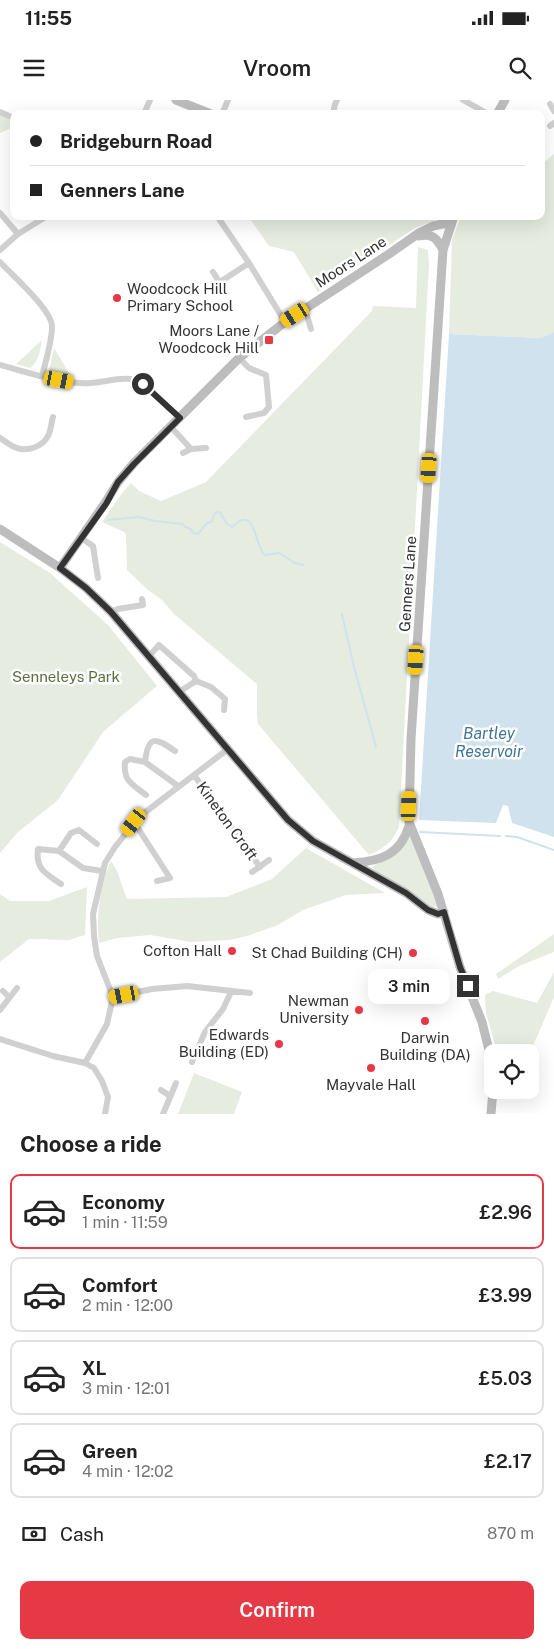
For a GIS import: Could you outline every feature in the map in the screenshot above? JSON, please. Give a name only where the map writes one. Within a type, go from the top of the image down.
[{"type":"street","points":[[176,100],[201,110]]},
{"type":"street","points":[[463,100],[481,110]]},
{"type":"street","points":[[550,104],[554,111]]},
{"type":"street","points":[[0,213],[18,234]]},
{"type":"street","points":[[0,250],[18,234],[41,220]]},
{"type":"street","points":[[220,220],[285,322]]},
{"type":"street","name":"Moors Lane","points":[[60,568],[106,504],[118,482],[239,358],[285,322],[412,238],[433,226],[450,220]]},
{"type":"street","name":"Genners Lane","points":[[453,220],[443,250],[411,739],[409,826],[438,894],[460,967],[482,1022],[488,1044]]},
{"type":"street","points":[[412,238],[428,235],[435,237],[443,250]]},
{"type":"street","points":[[0,262],[44,308],[50,318],[52,324],[51,340],[42,376]]},
{"type":"street","points":[[220,282],[249,264]]},
{"type":"street","points":[[213,272],[225,291]]},
{"type":"street","points":[[305,309],[311,329]]},
{"type":"street","points":[[239,358],[249,368],[266,375],[269,407],[264,413],[246,417]]},
{"type":"street","points":[[0,365],[75,383],[123,378],[137,380],[180,418]]},
{"type":"street","points":[[0,438],[17,448],[26,450],[41,444],[48,438],[53,417]]},
{"type":"street","points":[[171,427],[191,449]]},
{"type":"street","points":[[183,453],[191,449],[206,448]]},
{"type":"street","points":[[0,529],[60,568],[86,588],[111,612],[288,820],[313,841],[406,893],[428,910],[438,914],[444,912]]},
{"type":"street","points":[[81,538],[93,546],[98,578]]},
{"type":"street","points":[[111,612],[143,605],[142,598]]},
{"type":"street","points":[[149,656],[159,645],[186,666],[196,680],[211,687],[225,699],[224,710]]},
{"type":"street","points":[[179,692],[196,680]]},
{"type":"street","points":[[146,762],[146,749],[155,740],[160,741],[175,751]]},
{"type":"street","points":[[84,1063],[107,1024],[113,997],[97,956],[94,936],[93,914],[105,863],[134,822],[228,749]]},
{"type":"street","points":[[146,795],[128,780],[124,772],[125,762],[130,758],[146,762],[178,786]]},
{"type":"street","name":"Kineton Croft","points":[[194,775],[260,867]]},
{"type":"street","points":[[134,822],[170,878],[157,881]]},
{"type":"street","points":[[353,864],[371,862],[390,855],[403,840],[409,826]]},
{"type":"street","points":[[59,851],[71,833],[79,830],[97,844]]},
{"type":"street","points":[[61,884],[44,872],[38,864],[38,849],[59,851],[83,868],[102,872]]},
{"type":"street","name":"Kineton Croft","points":[[252,872],[269,860]]},
{"type":"street","points":[[113,997],[152,989],[187,986],[250,993]]},
{"type":"street","points":[[0,1010],[18,988]]},
{"type":"street","points":[[3,991],[9,997]]},
{"type":"street","points":[[184,1052],[193,1059],[205,1032],[223,1009],[232,992]]},
{"type":"street","points":[[0,1039],[52,1056],[84,1063],[94,1068],[102,1081],[108,1097],[105,1114]]},
{"type":"street","points":[[163,1114],[176,1082]]},
{"type":"street","points":[[161,1090],[170,1096]]},
{"type":"street","points":[[491,1114],[492,1099]]},
{"type":"green space","points":[[0,112],[10,116],[10,129],[0,133]]},
{"type":"green space","points":[[554,154],[554,332],[541,338],[449,334],[452,240],[460,220],[545,220],[545,162]]},
{"type":"green space","points":[[251,220],[436,220],[415,228],[318,292],[294,252],[269,246]]},
{"type":"green space","points":[[418,247],[428,250],[429,264],[399,827],[387,844],[369,855],[258,724],[257,684],[174,614],[162,600],[148,590],[127,570],[126,535],[124,532],[102,522],[131,483],[139,491],[161,501],[206,482],[372,311],[373,306],[416,308]]},
{"type":"green space","points":[[42,340],[39,356],[30,368],[16,364]]},
{"type":"green space","points":[[54,348],[72,378],[49,371]]},
{"type":"green space","name":"Senneleys Park","points":[[0,542],[50,573],[108,625],[157,686],[103,732],[58,800],[18,832],[0,853]]},
{"type":"green space","points":[[411,836],[436,897],[437,906],[432,907],[373,868],[375,865],[391,858]]},
{"type":"green space","points":[[306,848],[385,893],[346,895],[303,910],[278,925],[229,940],[191,942],[150,935],[117,938],[99,943],[100,901],[104,880],[111,861],[117,871],[127,899],[226,897],[272,879]]},
{"type":"green space","points":[[87,887],[85,935],[69,940],[29,939],[0,962],[0,894],[10,901],[49,901]]},
{"type":"green space","points":[[554,934],[554,952],[519,966],[498,979],[496,974]]},
{"type":"green space","points":[[554,972],[554,997],[534,1044],[495,1044],[486,1013],[485,995],[493,991],[537,1003]]},
{"type":"green space","points":[[194,1073],[242,1092],[234,1114],[178,1114]]},
{"type":"water","name":"Bartley Reservoir","points":[[554,332],[554,837],[512,823],[508,806],[503,805],[496,823],[419,820],[449,334],[541,338]]},
{"type":"waterway","points":[[108,520],[139,517],[183,524],[191,529],[193,533],[198,534],[206,524],[212,521],[215,514],[220,512],[227,524],[232,527],[242,520],[247,520],[253,528],[262,552],[265,555],[279,553],[295,563],[303,565]]},
{"type":"waterway","points":[[342,614],[376,747]]},
{"type":"waterway","points":[[420,832],[500,836]]},
{"type":"waterway","points":[[506,836],[517,837],[554,850]]},
{"type":"place","name":"Woodcock Hill Primary School","points":[[117,298]]},
{"type":"place","name":"Moors Lane / Woodcock Hill","points":[[269,340]]},
{"type":"place","name":"Cofton Hall","points":[[232,951]]},
{"type":"place","name":"St Chad Building (CH)","points":[[413,953]]},
{"type":"place","name":"Newman University","points":[[359,1010]]},
{"type":"place","name":"Darwin Building (DA)","points":[[425,1021]]},
{"type":"place","name":"Edwards Building (ED)","points":[[279,1044]]},
{"type":"place","name":"Mayvale Hall","points":[[371,1068]]},
{"type":"route","points":[[143,384],[180,418],[118,482],[106,504],[60,568],[86,588],[111,612],[288,820],[313,841],[406,893],[428,910],[438,914],[444,912],[460,967],[468,986]]}]
